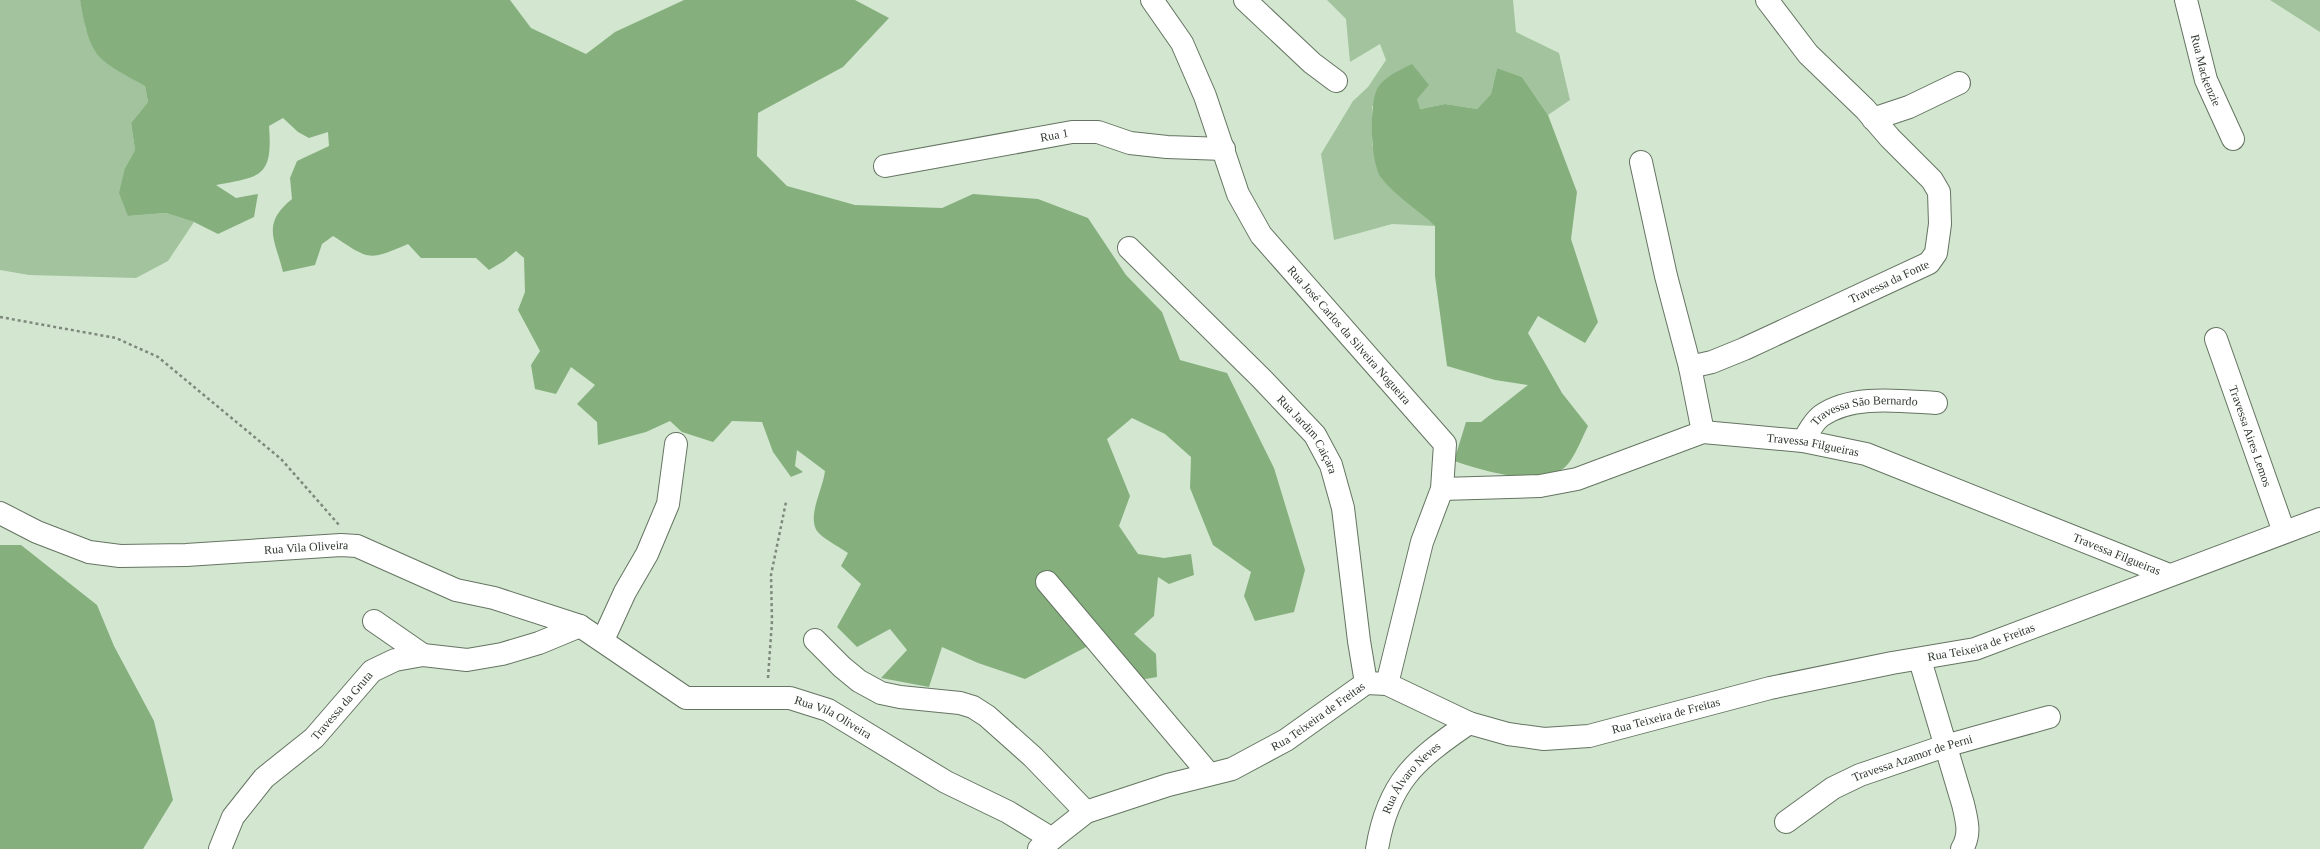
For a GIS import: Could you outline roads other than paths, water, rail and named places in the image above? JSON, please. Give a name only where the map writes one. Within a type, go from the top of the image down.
[{"type":"street","name":"Rua José Carlos da Silveira Nogueira","points":[[1152,0],[1182,43],[1205,96],[1238,194],[1260,234],[1445,444],[1442,489],[1422,542],[1377,683]]},
{"type":"street","points":[[1245,0],[1312,63],[1336,81]]},
{"type":"street","name":"Travessa da Fonte","points":[[1690,367],[1712,362],[1744,349],[1929,263],[1936,254],[1940,224],[1939,192],[1932,180],[1921,166],[1890,138],[1808,54],[1767,0]]},
{"type":"street","name":"Rua Mackenzie","points":[[2186,0],[2206,80],[2232,139]]},
{"type":"street","points":[[1873,119],[1909,107],[1959,83]]},
{"type":"street","name":"Rua 1","points":[[885,166],[1072,132],[1098,132],[1130,143],[1224,149]]},
{"type":"street","points":[[1640,162],[1666,276],[1690,367],[1703,432]]},
{"type":"street","name":"Rua Jardim Caiçara","points":[[1129,248],[1261,378],[1315,436],[1331,466],[1343,508],[1359,641],[1377,683]]},
{"type":"street","name":"Travessa Aires Lemos","points":[[2216,339],[2284,532]]},
{"type":"street","name":"Travessa São Bernardo","points":[[1804,441],[1820,417],[1847,405],[1885,400],[1936,403]]},
{"type":"street","name":"Travessa Filgueiras","points":[[1442,489],[1540,486],[1577,479],[1703,432],[1804,441],[1866,454],[2169,575]]},
{"type":"street","points":[[603,640],[625,592],[650,547],[668,504],[676,444]]},
{"type":"street","name":"Rua Vila Oliveira","points":[[0,513],[37,532],[89,552],[120,556],[341,545],[357,546],[456,590],[494,598],[580,626],[603,640],[686,698],[790,698],[828,710],[946,782],[1008,812],[1045,844]]},
{"type":"street","name":"Rua Teixeira de Freitas","points":[[1045,844],[1086,812],[1168,785],[1232,769],[1286,740],[1377,683],[1469,723],[1508,734],[1544,739],[1589,736],[1770,688],[1892,663],[1920,660],[1982,647],[2169,575],[2210,562],[2320,519]]},
{"type":"street","points":[[1047,582],[1209,774]]},
{"type":"street","points":[[374,621],[423,654]]},
{"type":"street","name":"Travessa da Gruta","points":[[220,849],[233,817],[264,778],[314,738],[372,671],[396,660],[423,654],[467,660],[502,654],[539,643],[580,626]]},
{"type":"street","points":[[815,640],[848,672],[881,693],[900,697],[960,703],[973,707],[987,716],[1033,757],[1086,812]]},
{"type":"street","points":[[1920,660],[1969,828],[1966,841],[1962,849]]},
{"type":"street","name":"Travessa Azamor de Perni","points":[[1786,822],[1833,788],[1860,775],[1945,746],[2049,717]]},
{"type":"street","name":"Rua Álvaro Neves","points":[[1377,849],[1385,815],[1395,790],[1411,768],[1438,745],[1469,723]]}]
